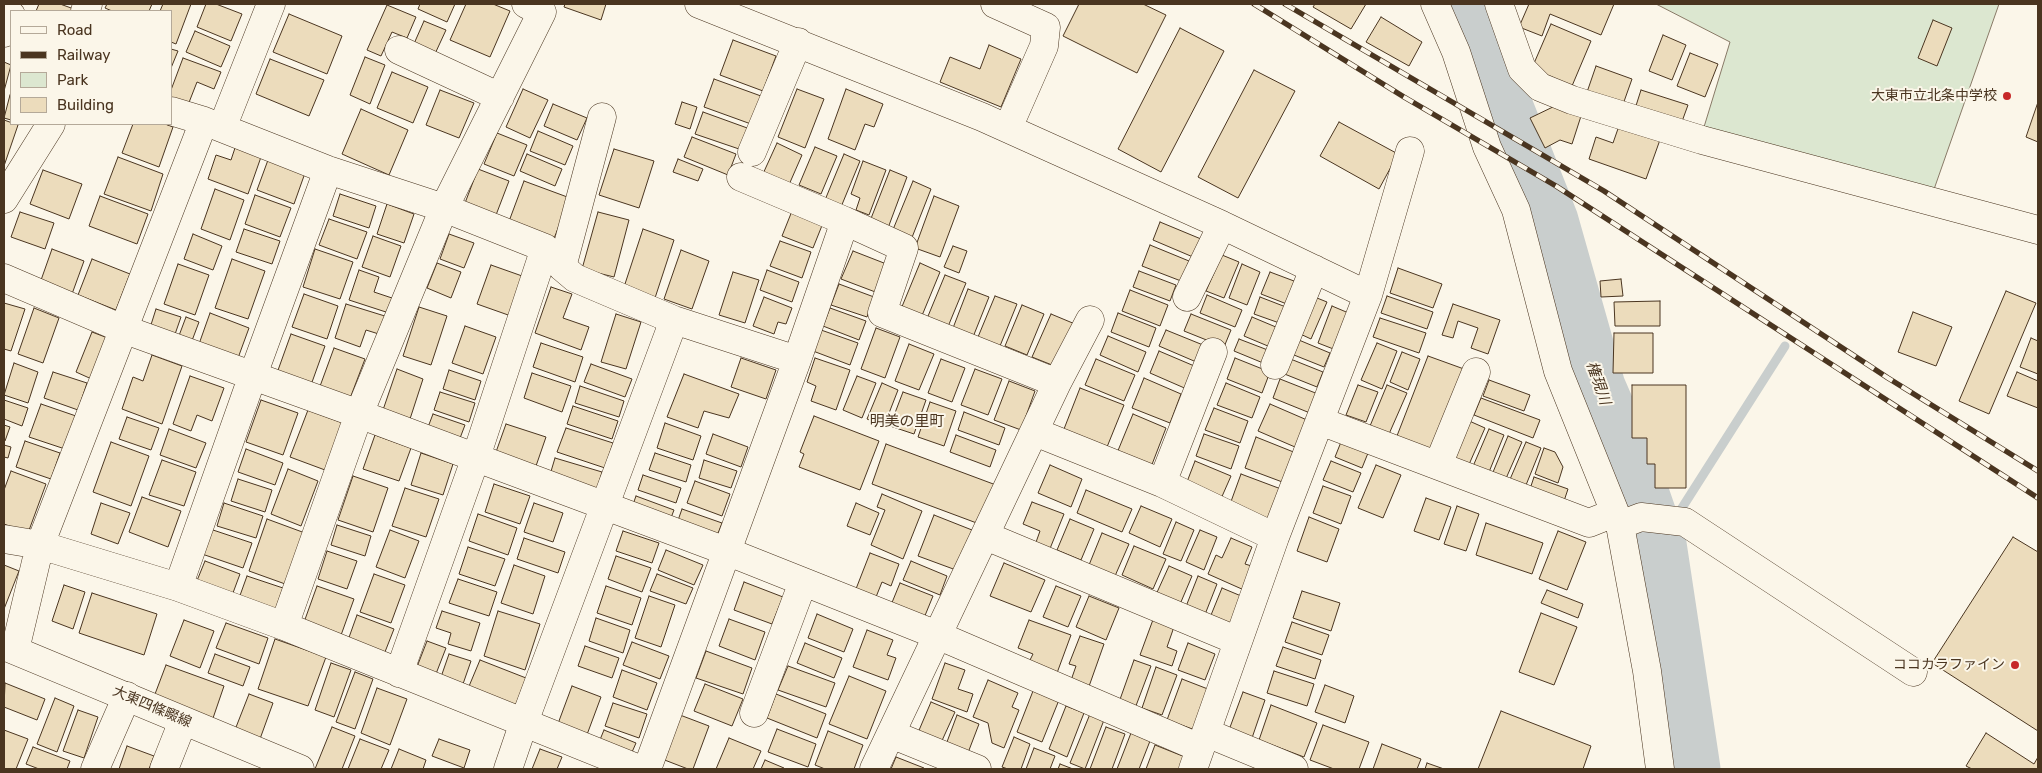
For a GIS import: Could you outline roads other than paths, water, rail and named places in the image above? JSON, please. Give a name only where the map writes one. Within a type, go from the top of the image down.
[{"type":"street","points":[[9,648],[40,545],[124,329],[213,124],[271,4]]},
{"type":"street","points":[[284,626],[360,414],[444,208],[542,12],[526,4]]},
{"type":"street","points":[[699,4],[798,42],[1008,128],[1368,295]]},
{"type":"street","points":[[995,4],[1046,26],[1044,46],[1008,128]]},
{"type":"street","points":[[1435,4],[1456,52],[1487,147],[1516,210],[1558,371],[1625,518],[1660,769]]},
{"type":"street","points":[[1499,4],[1522,69],[1540,87],[1572,100],[1702,140],[2038,230]]},
{"type":"street","points":[[4,33],[10,18]]},
{"type":"street","points":[[752,152],[798,42]]},
{"type":"street","points":[[399,50],[500,97]]},
{"type":"street","points":[[172,111],[213,124],[328,170],[444,208],[554,258],[575,278],[674,320],[797,360]]},
{"type":"street","points":[[399,673],[476,457],[554,258],[602,117]]},
{"type":"street","points":[[4,198],[50,125]]},
{"type":"street","points":[[1200,750],[1275,538],[1368,295],[1410,151]]},
{"type":"street","points":[[178,587],[252,375],[328,170]]},
{"type":"street","points":[[741,177],[846,221],[904,248],[882,312],[1057,383]]},
{"type":"street","points":[[646,769],[797,360],[846,221]]},
{"type":"street","points":[[1187,297],[1222,226]]},
{"type":"street","points":[[1275,365],[1314,269]]},
{"type":"street","points":[[4,278],[124,329],[360,414],[726,551],[937,635],[1200,750],[1294,769]]},
{"type":"street","points":[[508,769],[674,320]]},
{"type":"street","points":[[874,769],[1057,383],[1090,320]]},
{"type":"street","points":[[1162,483],[1214,352]]},
{"type":"street","points":[[1438,465],[1476,372]]},
{"type":"street","points":[[1320,421],[1589,522],[1625,518],[1685,522],[1913,672]]},
{"type":"street","points":[[1035,432],[1162,483],[1275,538]]},
{"type":"street","points":[[986,536],[1238,641]]},
{"type":"street","points":[[4,539],[40,545],[178,587],[284,626],[639,769]]},
{"type":"street","points":[[754,713],[802,582]]},
{"type":"street","name":"大東四條畷線","points":[[9,648],[300,769]]},
{"type":"street","points":[[95,769],[127,696]]},
{"type":"street","points":[[164,769],[183,721]]},
{"type":"street","points":[[891,734],[977,769]]},
{"type":"waterway","name":"権現川","points":[[1471,4],[1484,29],[1506,108],[1551,221],[1598,387],[1631,463],[1659,544],[1693,769]]},
{"type":"waterway","points":[[1659,544],[1785,346]]},
{"type":"railway","points":[[1254,4],[1404,97],[1556,186],[2038,498]]},
{"type":"railway","points":[[1285,4],[1604,191],[1888,378],[2038,471]]},
{"type":"place","name":"大東市立北条中学校","points":[[2007,96]]},
{"type":"place","name":"ココカラファイン","points":[[2015,665]]},
{"type":"district","name":"明美の里町","points":[[907,422]]}]
